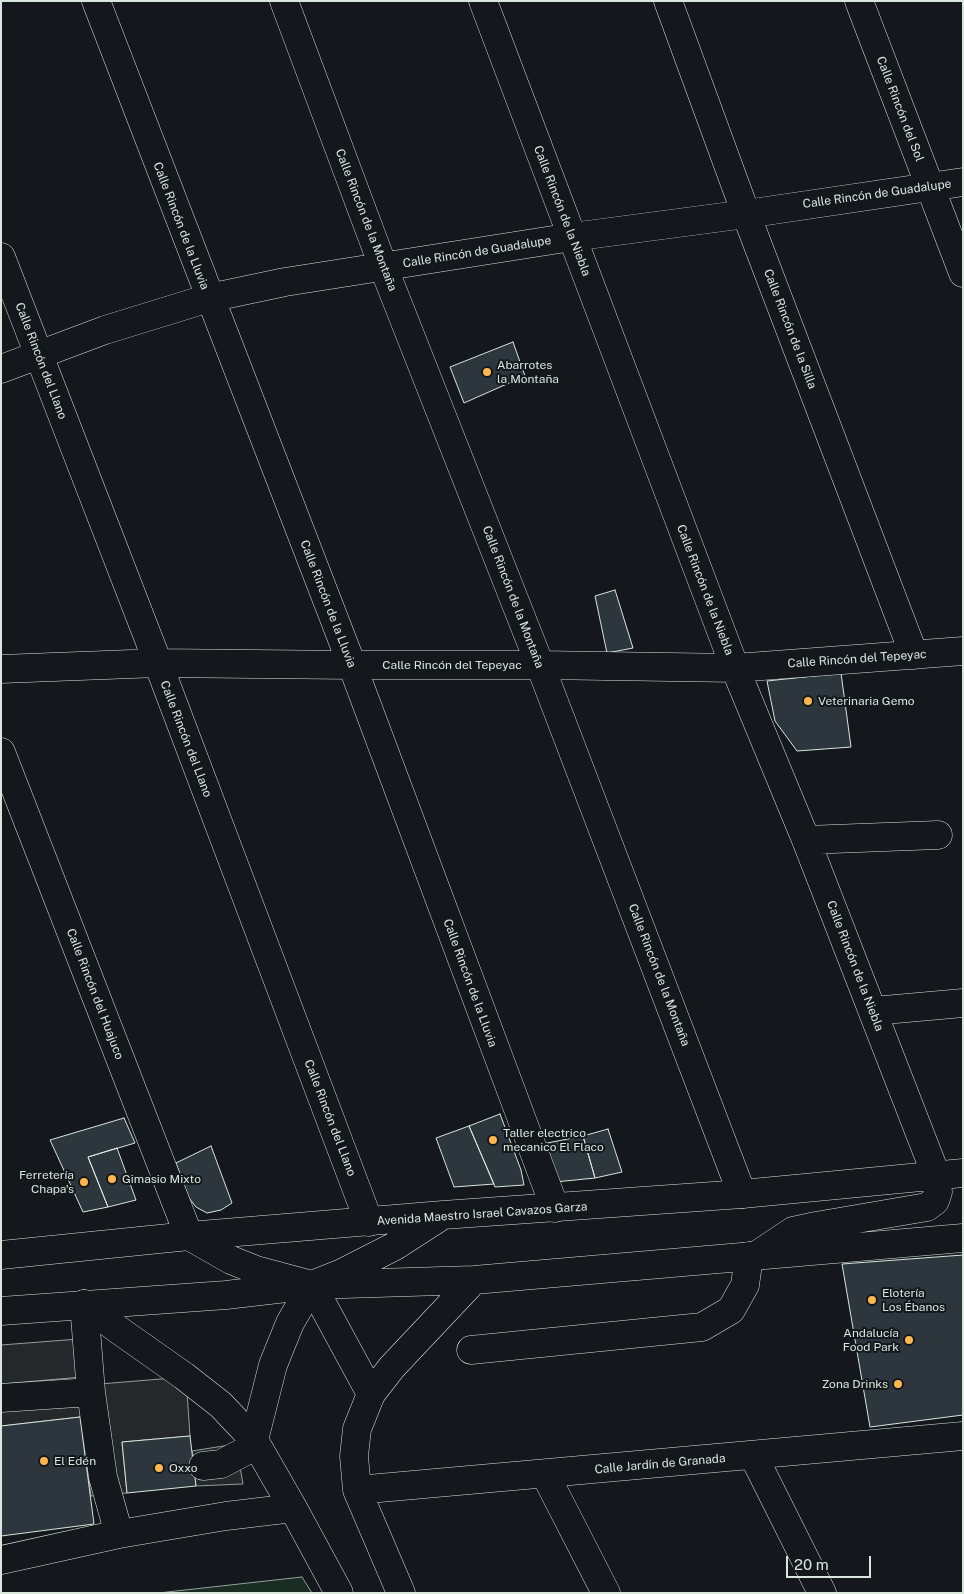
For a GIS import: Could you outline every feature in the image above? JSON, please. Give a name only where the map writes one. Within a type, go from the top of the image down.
[{"type":"street","name":"Calle Rincón de la Lluvia","points":[[96,1],[352,665],[554,1208]]},
{"type":"street","name":"Calle Rincón de la Montaña","points":[[284,1],[383,266],[540,665],[742,1194]]},
{"type":"street","name":"Calle Rincón de la Niebla","points":[[483,1],[735,668],[806,840],[936,1175]]},
{"type":"street","name":"Calle Rincón de la Silla","points":[[668,1],[746,214],[914,656]]},
{"type":"street","name":"Calle Rincón del Sol","points":[[859,1],[963,273]]},
{"type":"street","name":"Calle Rincón de Guadalupe","points":[[1,369],[105,330],[209,298],[285,282],[572,237],[963,182]]},
{"type":"street","name":"Calle Rincón del Llano","points":[[1,257],[158,663],[369,1222]]},
{"type":"street","name":"Calle Rincón del Tepeyac","points":[[1,669],[158,663],[735,668],[963,651]]},
{"type":"street","name":"Calle Rincón del Huajuco","points":[[1,752],[189,1236]]},
{"type":"street","points":[[806,840],[938,835]]},
{"type":"street","points":[[873,1011],[963,1003]]},
{"type":"street","name":"Avenida Maestro Israel Cavazos Garza","points":[[1,1254],[443,1215],[742,1194],[963,1173]]},
{"type":"street","points":[[471,1350],[702,1327],[731,1310],[744,1285],[752,1256],[793,1231],[927,1207],[935,1201],[938,1192],[936,1175]]},
{"type":"street","points":[[189,1236],[231,1260],[256,1270],[312,1285],[342,1273],[395,1246],[443,1215]]},
{"type":"street","points":[[1,1311],[217,1296],[312,1285],[474,1280],[963,1238]]},
{"type":"street","points":[[402,1593],[357,1490],[354,1456],[357,1429],[371,1394],[392,1367],[474,1280]]},
{"type":"street","points":[[312,1285],[371,1394]]},
{"type":"street","points":[[203,1466],[221,1464],[255,1443],[273,1365],[290,1323],[312,1285]]},
{"type":"street","points":[[84,1304],[91,1392],[103,1477],[119,1534]]},
{"type":"street","points":[[84,1304],[221,1405],[255,1443],[294,1508],[339,1593]]},
{"type":"street","points":[[1,1398],[91,1392]]},
{"type":"street","name":"Calle Jardín de Granada","points":[[357,1490],[753,1455],[962,1439]]},
{"type":"street","points":[[753,1455],[822,1593]]},
{"type":"street","points":[[545,1474],[606,1593]]},
{"type":"street","points":[[1,1560],[119,1534],[226,1516],[294,1508]]},
{"type":"green space","points":[[302,1577],[312,1593],[158,1593]]},
{"type":"shaded area","points":[[79,1339],[82,1377],[1,1384],[1,1345]]},
{"type":"shaded area","points":[[186,1377],[190,1436],[122,1442],[127,1493],[91,1496],[80,1417],[1,1426],[1,1392]]},
{"type":"shaded area","points":[[236,1444],[243,1484],[196,1486],[192,1451]]},
{"type":"building","name":"Abarrotes la Montaña","points":[[513,342],[525,376],[464,403],[450,367]]},
{"type":"building","points":[[615,590],[633,648],[607,653],[595,596]]},
{"type":"building","name":"Veterinaria Gemo","points":[[841,673],[851,747],[797,751],[775,721],[767,681]]},
{"type":"building","name":"Taller electrico mecanico El Flaco","points":[[500,1114],[521,1170],[524,1185],[495,1187],[469,1126]]},
{"type":"building","name":"Ferretería Chapa's","points":[[124,1118],[135,1143],[88,1157],[108,1207],[83,1212],[50,1140]]},
{"type":"building","points":[[469,1126],[494,1184],[454,1187],[436,1138]]},
{"type":"building","points":[[608,1129],[622,1172],[595,1178],[583,1136]]},
{"type":"building","points":[[583,1136],[595,1178],[555,1182],[542,1144]]},
{"type":"building","points":[[211,1146],[232,1203],[221,1210],[207,1213],[196,1207],[189,1198],[176,1163]]},
{"type":"building","name":"Gimasio Mixto","points":[[117,1148],[136,1200],[108,1207],[88,1157]]},
{"type":"building","name":"Andalucía Food Park","points":[[963,1255],[963,1415],[870,1427],[842,1264]]},
{"type":"building","name":"El Edén","points":[[80,1417],[94,1524],[1,1536],[1,1426]]},
{"type":"building","name":"Oxxo","points":[[190,1436],[196,1486],[127,1493],[122,1442]]},
{"type":"place","name":"Abarrotes la Montaña","points":[[487,372]]},
{"type":"place","name":"Veterinaria Gemo","points":[[808,701]]},
{"type":"place","name":"Taller electrico mecanico El Flaco","points":[[493,1140]]},
{"type":"place","name":"Gimasio Mixto","points":[[112,1179]]},
{"type":"place","name":"Ferretería Chapa's","points":[[84,1182]]},
{"type":"place","name":"Elotería Los Ébanos","points":[[872,1300]]},
{"type":"place","name":"Andalucía Food Park","points":[[909,1340]]},
{"type":"place","name":"Zona Drinks","points":[[898,1384]]},
{"type":"place","name":"El Edén","points":[[44,1461]]},
{"type":"place","name":"Oxxo","points":[[159,1468]]}]
